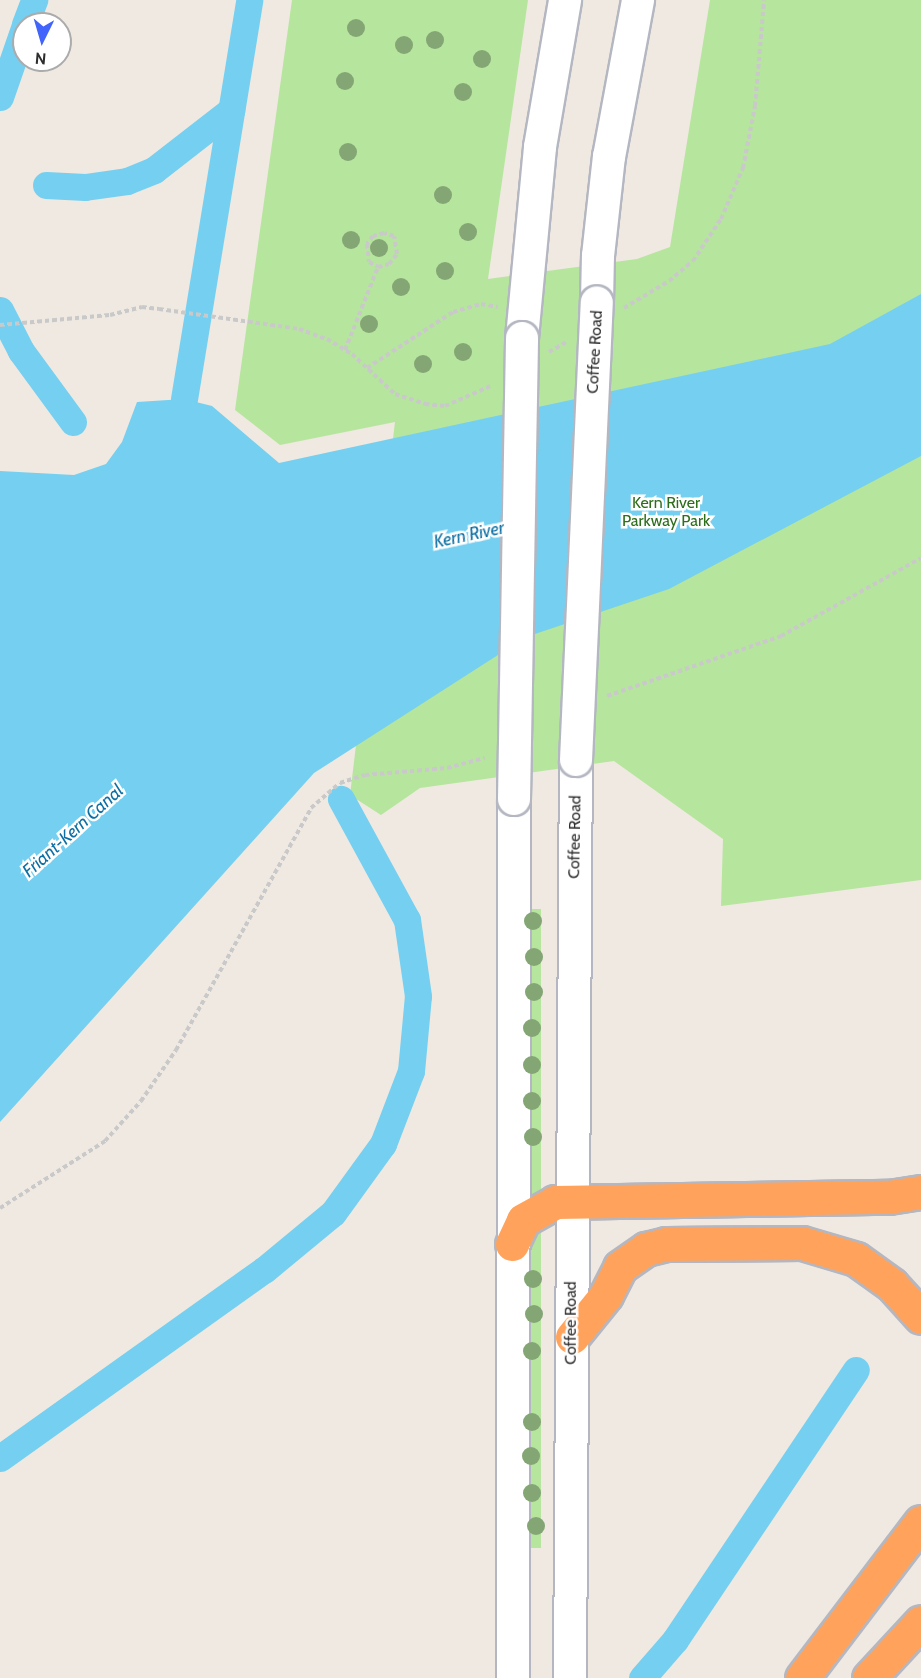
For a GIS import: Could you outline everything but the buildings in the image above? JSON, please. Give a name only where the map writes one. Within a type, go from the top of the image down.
[{"type":"highway","points":[[512,1244],[517,1230],[532,1212],[555,1202],[889,1197],[921,1192]]},
{"type":"highway","points":[[572,1337],[606,1295],[620,1267],[646,1249],[666,1244],[802,1243],[856,1259],[892,1285],[921,1317]]},
{"type":"highway","points":[[802,1678],[921,1522]]},
{"type":"highway","points":[[869,1678],[921,1622]]},
{"type":"main road","points":[[513,1673],[514,799],[530,334],[540,147],[565,0]]},
{"type":"main road","name":"Coffee Road","points":[[570,1678],[572,1337],[570,1201],[576,760],[607,307],[598,256],[609,157],[638,0]]},
{"type":"path","points":[[607,307],[669,281],[693,261],[721,219],[742,168],[755,106],[764,0]]},
{"type":"path","points":[[384,233],[394,236],[398,254],[389,264],[378,267],[369,262],[367,244],[373,236],[384,233]]},
{"type":"path","points":[[345,350],[378,267]]},
{"type":"path","points":[[367,368],[453,312],[481,304],[530,334],[576,336]]},
{"type":"path","points":[[0,325],[39,322],[142,307],[237,323],[299,329],[345,350],[394,394],[425,404],[445,406],[473,397],[504,378]]},
{"type":"path","points":[[599,700],[628,687],[781,636],[921,558]]},
{"type":"path","points":[[0,1208],[105,1141],[141,1101],[176,1050],[311,808],[340,783],[365,775],[447,768],[488,756]]},
{"type":"green space","name":"Kern River Parkway Park","points":[[292,0],[528,0],[488,279],[637,259],[670,247],[710,0],[921,0],[921,880],[721,906],[723,839],[614,761],[420,788],[381,815],[350,795],[395,422],[280,445],[235,410]]},
{"type":"green space","points":[[530,909],[541,909],[541,1548],[530,1548]]},
{"type":"water","points":[[921,294],[921,456],[669,589],[526,637],[314,773],[0,1122],[0,471],[74,475],[106,464],[122,442],[137,402],[184,399],[212,406],[279,463],[830,344]]},
{"type":"waterway","points":[[30,12],[34,0]]},
{"type":"waterway","points":[[184,399],[249,0]]},
{"type":"waterway","points":[[0,97],[12,62]]},
{"type":"waterway","points":[[46,185],[85,187],[127,181],[154,170],[231,110]]},
{"type":"waterway","points":[[0,310],[21,351],[73,422]]},
{"type":"waterway","points":[[0,1458],[264,1270],[333,1213],[383,1144],[411,1071],[418,996],[407,920],[341,799]]},
{"type":"waterway","points":[[642,1678],[675,1640],[856,1370]]},
{"type":"water label","name":"Kern River","points":[[469,535]]},
{"type":"water label","name":"Friant-Kern Canal","points":[[73,831]]}]
